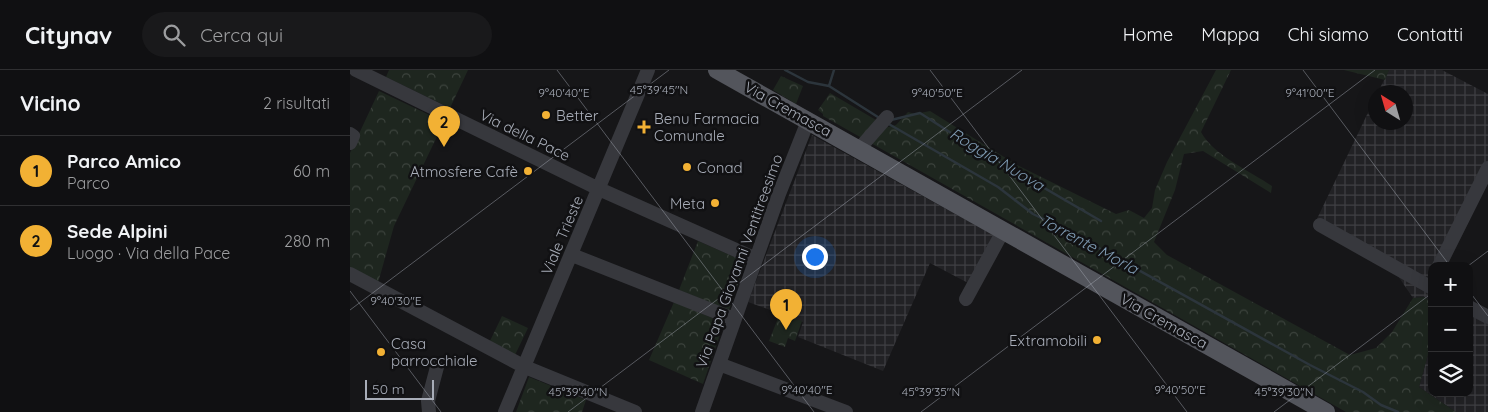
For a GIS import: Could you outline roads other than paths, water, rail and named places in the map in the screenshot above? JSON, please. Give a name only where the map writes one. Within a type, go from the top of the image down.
[{"type":"main road","name":"Via Cremasca","points":[[717,70],[1326,412]]},
{"type":"street","name":"Via della Pace","points":[[356,70],[599,189],[756,258]]},
{"type":"street","name":"Viale Trieste","points":[[505,412],[648,70]]},
{"type":"street","points":[[859,149],[887,117]]},
{"type":"street","name":"Via Papa Giovanni Ventitreesimo","points":[[702,412],[756,258],[808,121]]},
{"type":"street","points":[[350,134],[353,136],[350,143]]},
{"type":"street","points":[[1440,262],[1488,168]]},
{"type":"street","points":[[1320,225],[1428,284]]},
{"type":"street","points":[[966,299],[1003,230]]},
{"type":"street","points":[[572,255],[734,320]]},
{"type":"street","points":[[350,274],[525,367],[635,412]]},
{"type":"street","points":[[1473,309],[1488,317]]},
{"type":"street","points":[[720,364],[846,412]]},
{"type":"street","points":[[430,412],[428,401],[437,367]]},
{"type":"waterway","name":"Torrente Morla","points":[[785,70],[808,82],[829,86],[881,119]]},
{"type":"waterway","points":[[829,86],[834,70]]},
{"type":"waterway","name":"Roggia Nuova","points":[[891,120],[920,113],[962,140],[1101,221]]},
{"type":"waterway","name":"Torrente Morla","points":[[887,123],[998,187],[1033,214],[1068,231],[1310,365],[1363,392],[1381,405],[1398,412]]},
{"type":"place","name":"Better","points":[[546,115]]},
{"type":"place","name":"Benu Farmacia Comunale","points":[[644,127]]},
{"type":"place","name":"Sede Alpini","points":[[444,147]]},
{"type":"place","name":"Conad","points":[[687,167]]},
{"type":"place","name":"Atmosfere Cafè","points":[[528,171]]},
{"type":"place","name":"Meta","points":[[715,203]]},
{"type":"place","name":"Parco Amico","points":[[786,330]]},
{"type":"place","name":"Extramobili","points":[[1097,340]]},
{"type":"place","name":"Casa parrocchiale","points":[[381,352]]}]
